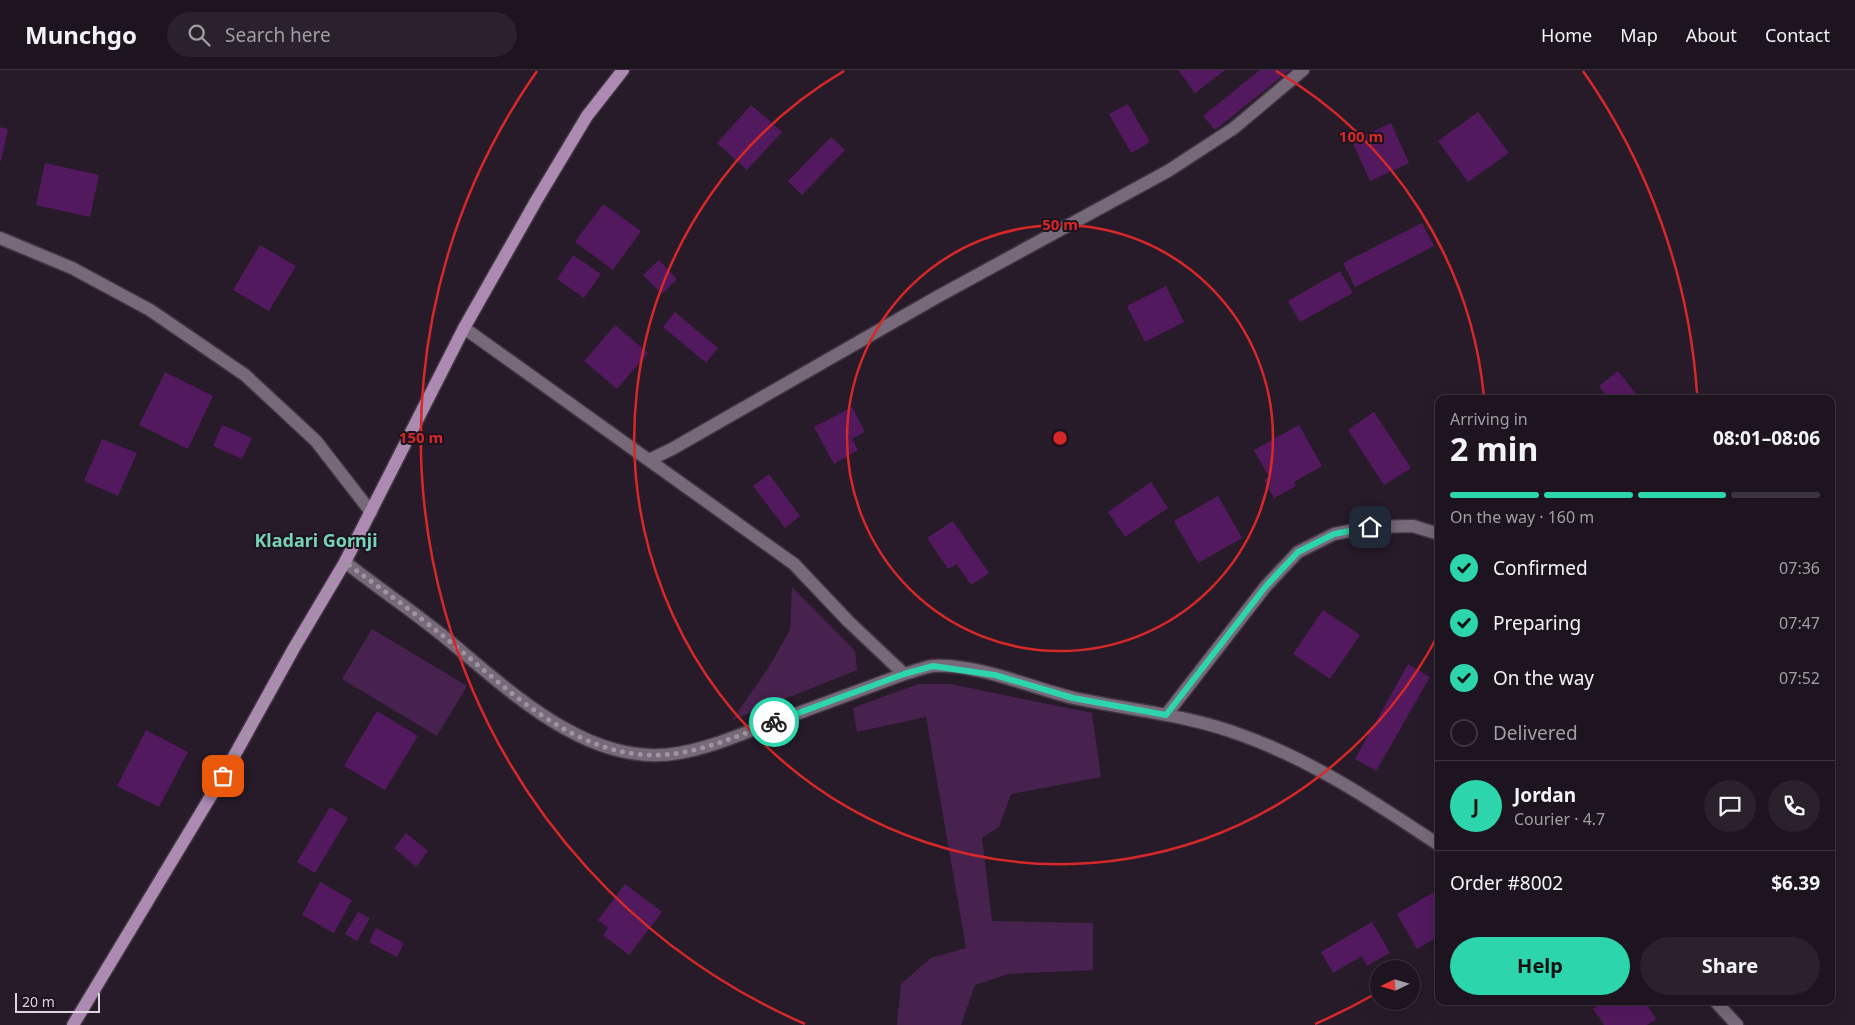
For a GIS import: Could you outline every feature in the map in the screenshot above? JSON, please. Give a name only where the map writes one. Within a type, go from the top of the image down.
[{"type":"main road","points":[[72,1025],[223,776],[294,648],[345,562],[464,328],[572,140],[587,116],[623,70]]},
{"type":"street","points":[[649,460],[681,444],[970,278],[1168,171],[1234,128],[1302,70]]},
{"type":"street","points":[[0,238],[72,268],[150,310],[245,376],[316,440],[371,512]]},
{"type":"street","points":[[464,328],[794,564],[848,621],[904,674]]},
{"type":"street","points":[[1166,715],[1266,586],[1298,552],[1334,534],[1370,527],[1413,526],[1435,533]]},
{"type":"street","points":[[345,562],[441,634],[504,687],[562,728],[608,748],[649,755],[678,754],[720,742],[904,674],[933,666],[962,669],[995,675],[1073,698],[1166,715],[1243,735],[1315,766],[1353,788],[1435,842]]},
{"type":"street","points":[[1719,1005],[1737,1025]]},
{"type":"shaded area","points":[[792,587],[855,651],[857,670],[732,720],[769,667],[790,630]]},
{"type":"shaded area","points":[[372,629],[467,686],[437,736],[342,679]]},
{"type":"shaded area","points":[[918,684],[950,684],[1092,713],[1101,777],[1011,794],[999,827],[982,838],[992,921],[1093,923],[1093,970],[1008,974],[975,985],[961,1025],[897,1025],[901,984],[931,958],[966,948],[926,717],[857,732],[853,708]]},
{"type":"building","points":[[1178,70],[1225,70],[1195,93]]},
{"type":"building","points":[[1260,70],[1290,70],[1215,130],[1203,116]]},
{"type":"building","points":[[1128,104],[1150,142],[1131,153],[1109,114]]},
{"type":"building","points":[[751,105],[782,132],[747,170],[717,143]]},
{"type":"building","points":[[1478,112],[1509,153],[1468,182],[1438,141]]},
{"type":"building","points":[[1391,123],[1409,163],[1370,181],[1352,141]]},
{"type":"building","points":[[0,127],[8,129],[1,161],[0,161]]},
{"type":"building","points":[[831,137],[845,150],[802,195],[788,181]]},
{"type":"building","points":[[45,163],[99,175],[90,217],[36,205]]},
{"type":"building","points":[[603,204],[641,231],[613,270],[575,242]]},
{"type":"building","points":[[1422,223],[1434,246],[1355,287],[1343,263]]},
{"type":"building","points":[[260,245],[296,266],[269,311],[233,290]]},
{"type":"building","points":[[573,255],[601,274],[584,298],[557,279]]},
{"type":"building","points":[[659,260],[677,279],[662,294],[643,275]]},
{"type":"building","points":[[1340,271],[1353,293],[1300,322],[1288,301]]},
{"type":"building","points":[[1166,286],[1184,322],[1145,342],[1127,306]]},
{"type":"building","points":[[675,312],[718,348],[706,363],[663,327]]},
{"type":"building","points":[[615,325],[648,353],[617,389],[584,361]]},
{"type":"building","points":[[1618,371],[1637,395],[1605,395],[1599,386]]},
{"type":"building","points":[[165,372],[213,396],[188,449],[139,425]]},
{"type":"building","points":[[852,407],[865,432],[852,439],[858,450],[834,464],[814,427]]},
{"type":"building","points":[[1374,412],[1411,468],[1384,485],[1348,430]]},
{"type":"building","points":[[222,425],[252,438],[242,459],[213,446]]},
{"type":"building","points":[[1299,425],[1322,466],[1294,482],[1296,486],[1274,498],[1264,480],[1269,477],[1254,450]]},
{"type":"building","points":[[102,439],[137,453],[118,496],[84,481]]},
{"type":"building","points":[[769,474],[800,516],[785,528],[753,486]]},
{"type":"building","points":[[1151,482],[1168,508],[1125,537],[1108,512]]},
{"type":"building","points":[[1218,496],[1242,538],[1198,563],[1174,521]]},
{"type":"building","points":[[953,521],[989,573],[971,585],[957,564],[948,569],[927,538]]},
{"type":"building","points":[[1323,610],[1360,635],[1330,679],[1293,654]]},
{"type":"building","points":[[1408,664],[1430,677],[1376,771],[1355,759]]},
{"type":"building","points":[[377,711],[418,736],[385,790],[344,766]]},
{"type":"building","points":[[146,730],[188,752],[159,807],[117,786]]},
{"type":"building","points":[[330,807],[348,818],[315,873],[297,862]]},
{"type":"building","points":[[406,833],[428,851],[416,867],[394,848]]},
{"type":"building","points":[[320,882],[352,900],[334,933],[302,915]]},
{"type":"building","points":[[625,884],[662,912],[629,955],[603,935],[608,928],[598,920]]},
{"type":"building","points":[[1435,891],[1435,938],[1417,949],[1397,914]]},
{"type":"building","points":[[358,912],[370,918],[357,941],[345,934]]},
{"type":"building","points":[[1372,922],[1390,953],[1378,960],[1370,960],[1370,964],[1367,966],[1362,956],[1333,973],[1321,952]]},
{"type":"building","points":[[376,928],[404,943],[397,957],[369,942]]},
{"type":"building","points":[[1598,1005],[1647,1005],[1656,1019],[1647,1025],[1604,1025],[1593,1009]]},
{"type":"way so far","points":[[223,776],[294,648],[345,562],[441,634],[504,687],[562,728],[608,748],[649,755],[678,754],[720,742],[774,722]]},
{"type":"district","name":"Kladari Gornji","points":[[316,541]]},
{"type":"route","points":[[774,722],[904,674],[933,666],[995,675],[1073,698],[1166,715],[1266,586],[1298,552],[1334,534],[1370,527]]}]
